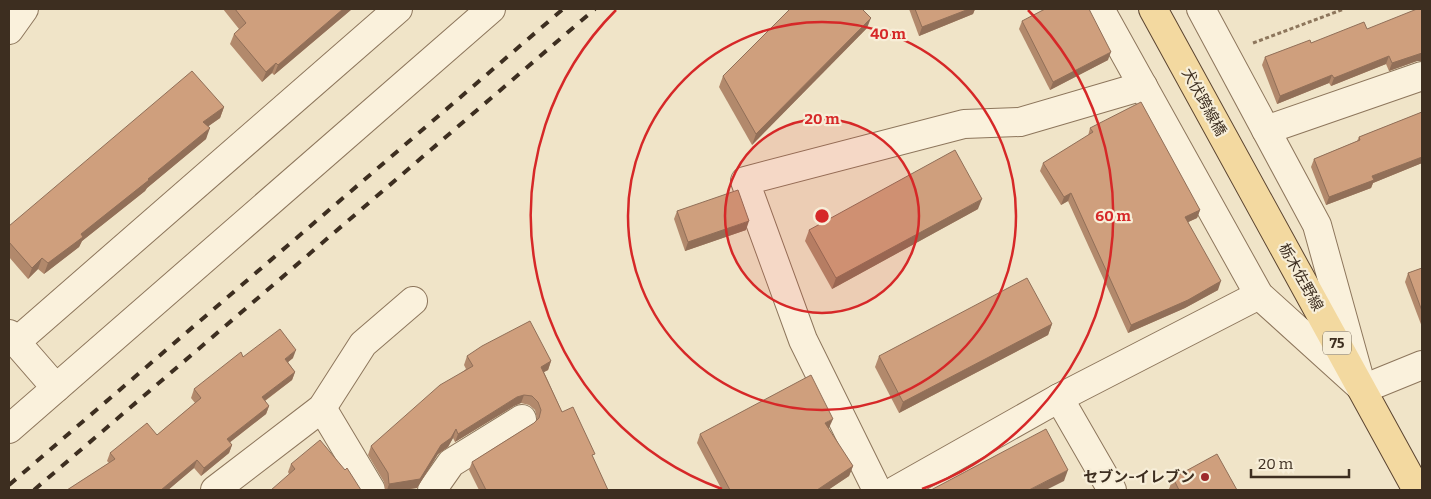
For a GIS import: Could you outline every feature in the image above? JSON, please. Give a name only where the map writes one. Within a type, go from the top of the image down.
[{"type":"main road","name":"犬伏跨線橋","points":[[1153,9],[1256,196]]},
{"type":"main road","name":"栃木佐野線","points":[[1256,196],[1417,490]]},
{"type":"street","points":[[9,30],[24,9]]},
{"type":"street","points":[[56,388],[12,338],[398,9]]},
{"type":"street","points":[[9,429],[491,9]]},
{"type":"street","points":[[1100,9],[1259,295],[1363,389]]},
{"type":"street","points":[[1201,9],[1317,225],[1363,389]]},
{"type":"street","points":[[1266,130],[1422,76]]},
{"type":"street","points":[[877,490],[803,340],[745,181],[964,124],[1020,122],[1143,86]]},
{"type":"street","points":[[896,490],[1060,398],[1259,295]]},
{"type":"street","points":[[215,490],[322,408],[363,344],[413,301]]},
{"type":"street","points":[[1363,389],[1422,366]]},
{"type":"street","points":[[1060,398],[1112,490]]},
{"type":"street","points":[[322,408],[371,490]]},
{"type":"street","points":[[432,490],[451,463],[522,419]]},
{"type":"path","points":[[1224,50],[1261,40],[1344,9]]},
{"type":"building","points":[[235,9],[343,9],[278,65],[276,63],[266,72],[234,34],[246,23]]},
{"type":"building","points":[[790,9],[862,9],[871,18],[756,134],[723,76]]},
{"type":"building","points":[[915,9],[969,9],[922,27]]},
{"type":"building","points":[[1045,9],[1089,9],[1111,52],[1053,82],[1022,21]]},
{"type":"building","points":[[1417,9],[1422,9],[1422,53],[1392,63],[1389,56],[1334,78],[1332,75],[1280,96],[1265,57],[1310,40],[1311,43],[1364,22],[1367,29]]},
{"type":"building","points":[[192,71],[224,107],[203,122],[210,128],[81,234],[83,237],[48,263],[42,258],[32,268],[9,242],[9,226]]},
{"type":"building","points":[[1141,102],[1200,210],[1185,217],[1221,281],[1188,300],[1131,325],[1071,193],[1064,197],[1043,163],[1093,132],[1090,128]]},
{"type":"building","points":[[1422,112],[1422,157],[1372,176],[1374,180],[1329,197],[1314,159],[1360,140],[1359,137]]},
{"type":"building","points":[[955,150],[982,199],[836,278],[809,230]]},
{"type":"building","points":[[738,190],[749,221],[688,242],[677,211]]},
{"type":"building","points":[[1422,268],[1422,311],[1408,273]]},
{"type":"building","points":[[1027,278],[1052,324],[903,402],[879,356]]},
{"type":"building","points":[[530,321],[551,361],[541,367],[562,412],[573,407],[595,454],[592,455],[608,490],[486,490],[472,462],[539,418],[541,410],[538,402],[532,396],[524,395],[517,397],[458,434],[456,429],[451,438],[441,445],[420,479],[389,484],[388,473],[371,446],[440,385],[473,366],[467,356]]},
{"type":"building","points":[[280,329],[296,350],[285,359],[295,372],[262,397],[269,406],[227,439],[232,445],[204,468],[197,460],[161,490],[67,490],[115,459],[110,453],[147,423],[157,435],[201,398],[194,389],[241,352],[243,357]]},
{"type":"building","points":[[811,375],[833,419],[825,423],[853,466],[817,490],[730,490],[700,434]]},
{"type":"building","points":[[1046,429],[1068,470],[1029,490],[931,490]]},
{"type":"building","points":[[320,440],[345,470],[347,468],[361,490],[271,490],[295,469],[291,464]]},
{"type":"building","points":[[1217,454],[1237,490],[1179,490],[1173,478]]},
{"type":"railway","points":[[9,485],[563,9]]},
{"type":"railway","points":[[34,490],[595,9]]},
{"type":"place","name":"セブン-イレブン","points":[[1205,477]]}]
